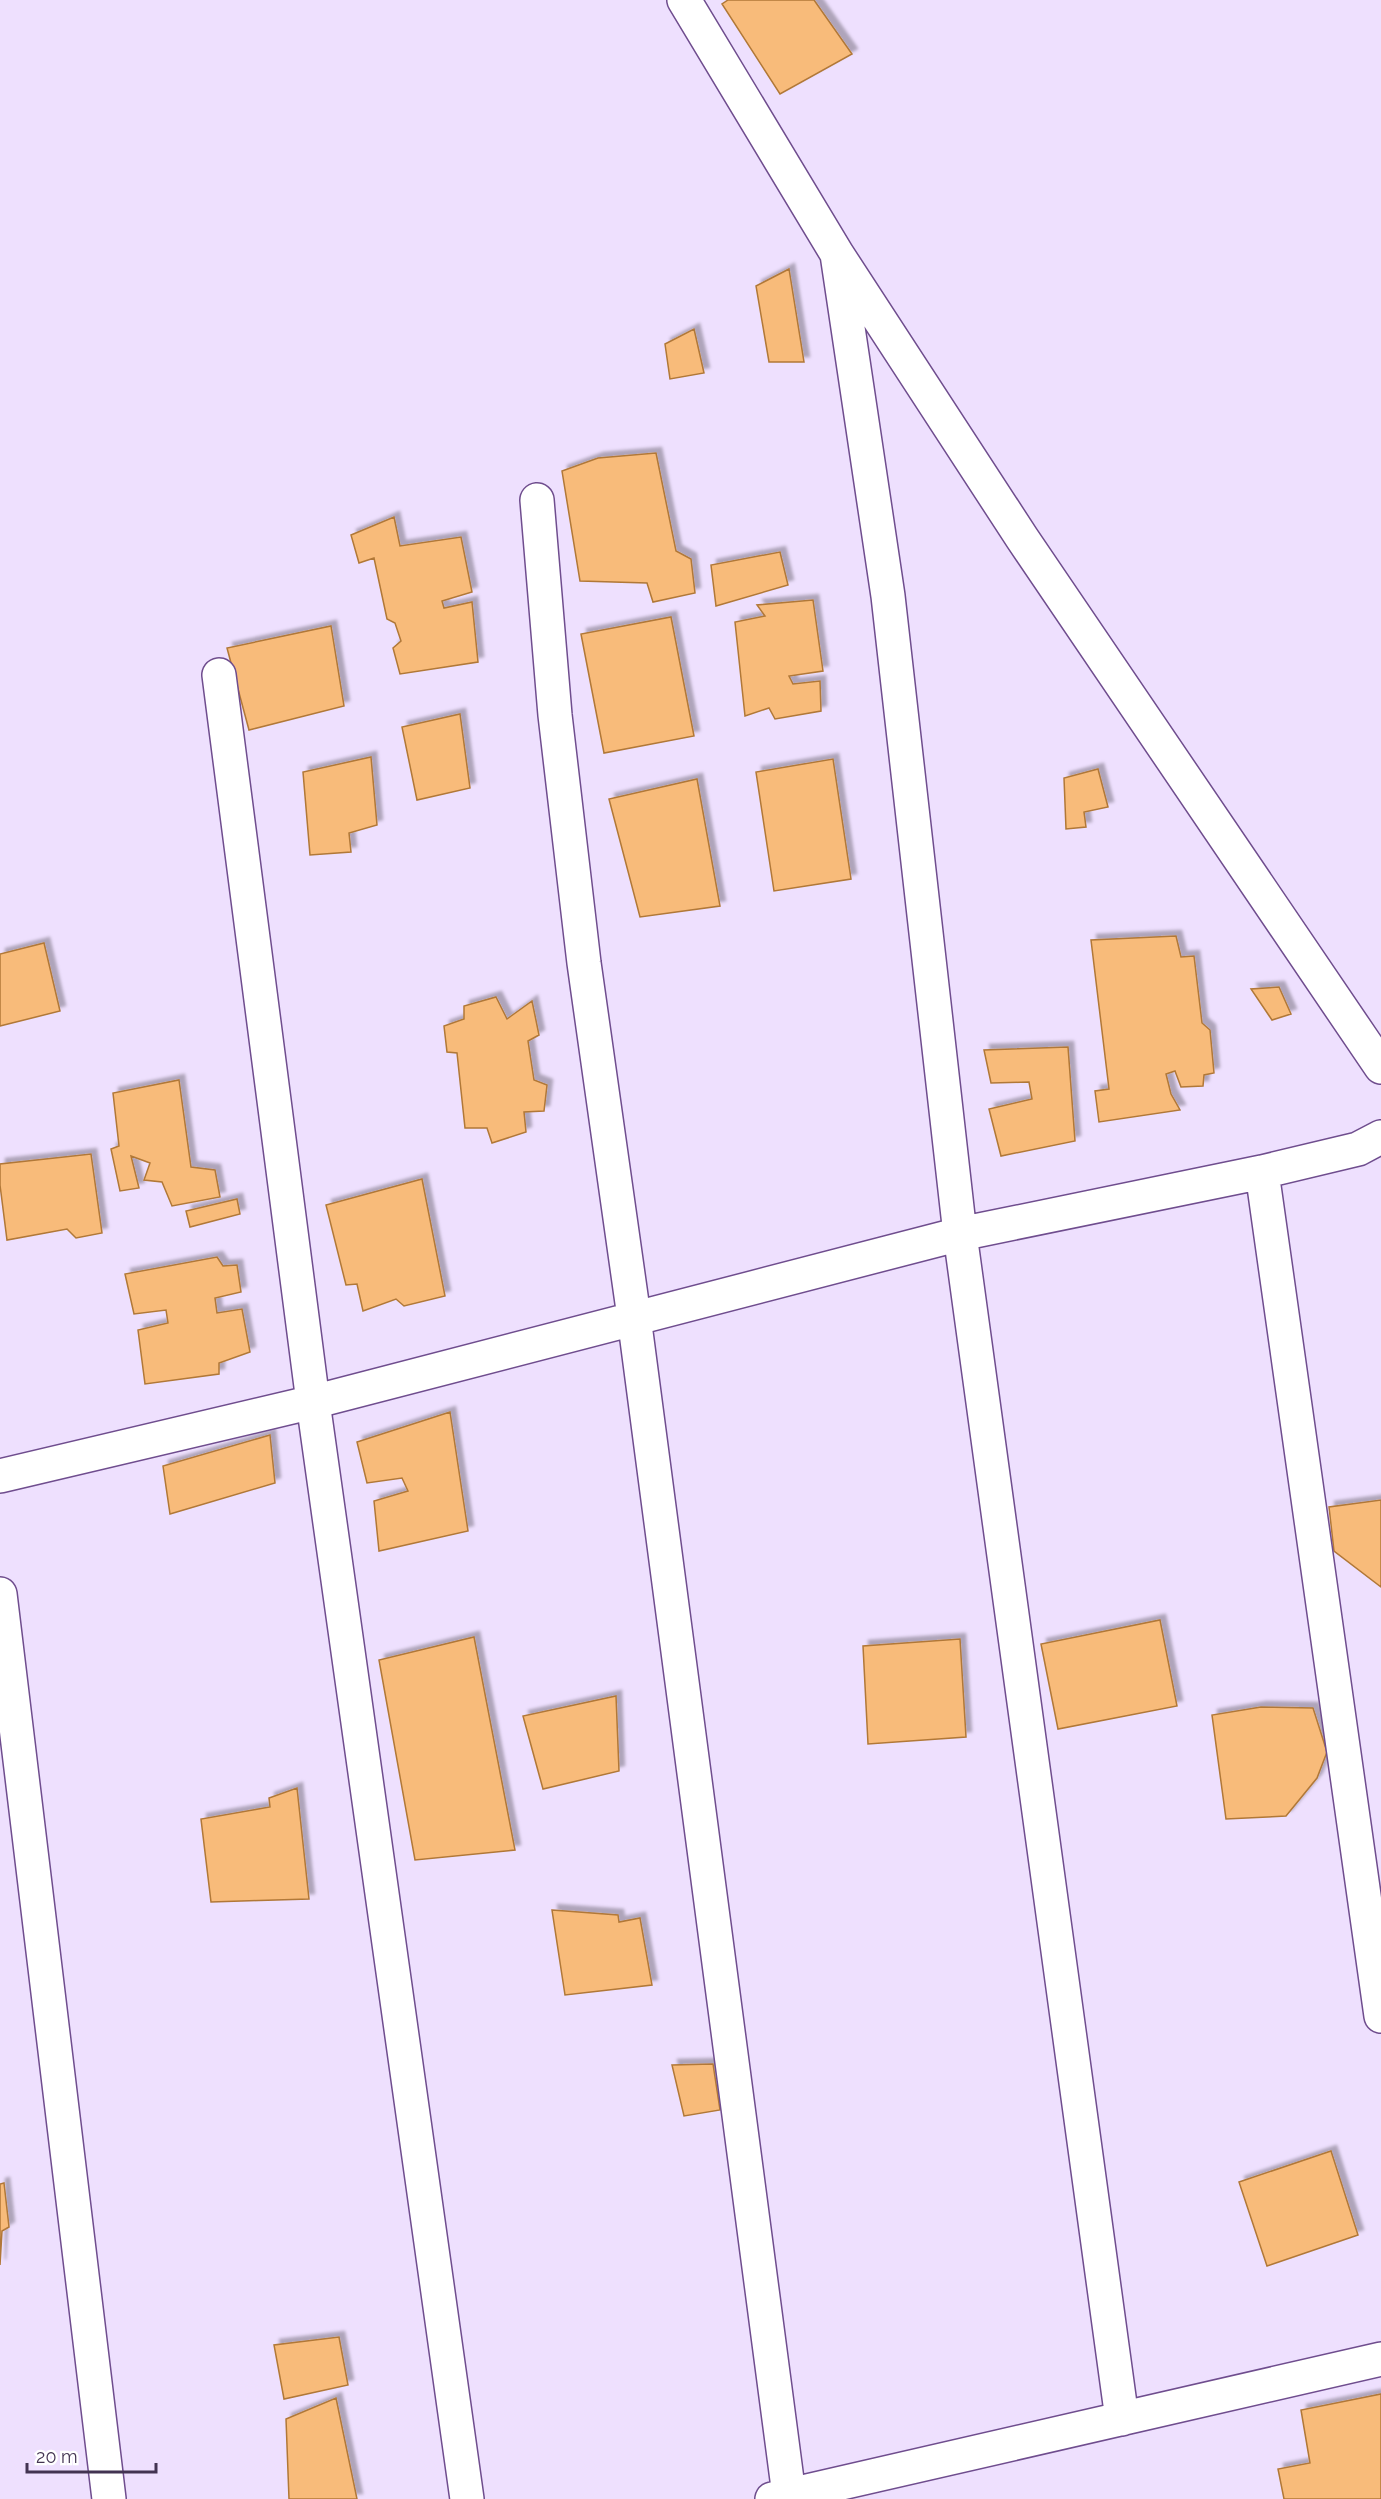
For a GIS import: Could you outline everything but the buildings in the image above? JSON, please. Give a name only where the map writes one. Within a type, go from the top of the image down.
[{"type":"street","points":[[684,0],[837,254],[1022,538],[1381,1067]]},
{"type":"street","points":[[837,254],[888,596],[960,1234],[1122,2419]]},
{"type":"street","points":[[537,500],[555,715],[584,963],[634,1317],[781,2497],[1381,2359]]},
{"type":"street","points":[[219,675],[313,1402],[467,2499]]},
{"type":"street","points":[[0,1476],[313,1402],[960,1234],[1262,1172],[1358,1149],[1381,1137]]},
{"type":"street","points":[[1262,1172],[1381,2016]]},
{"type":"street","points":[[0,1594],[109,2499]]}]
